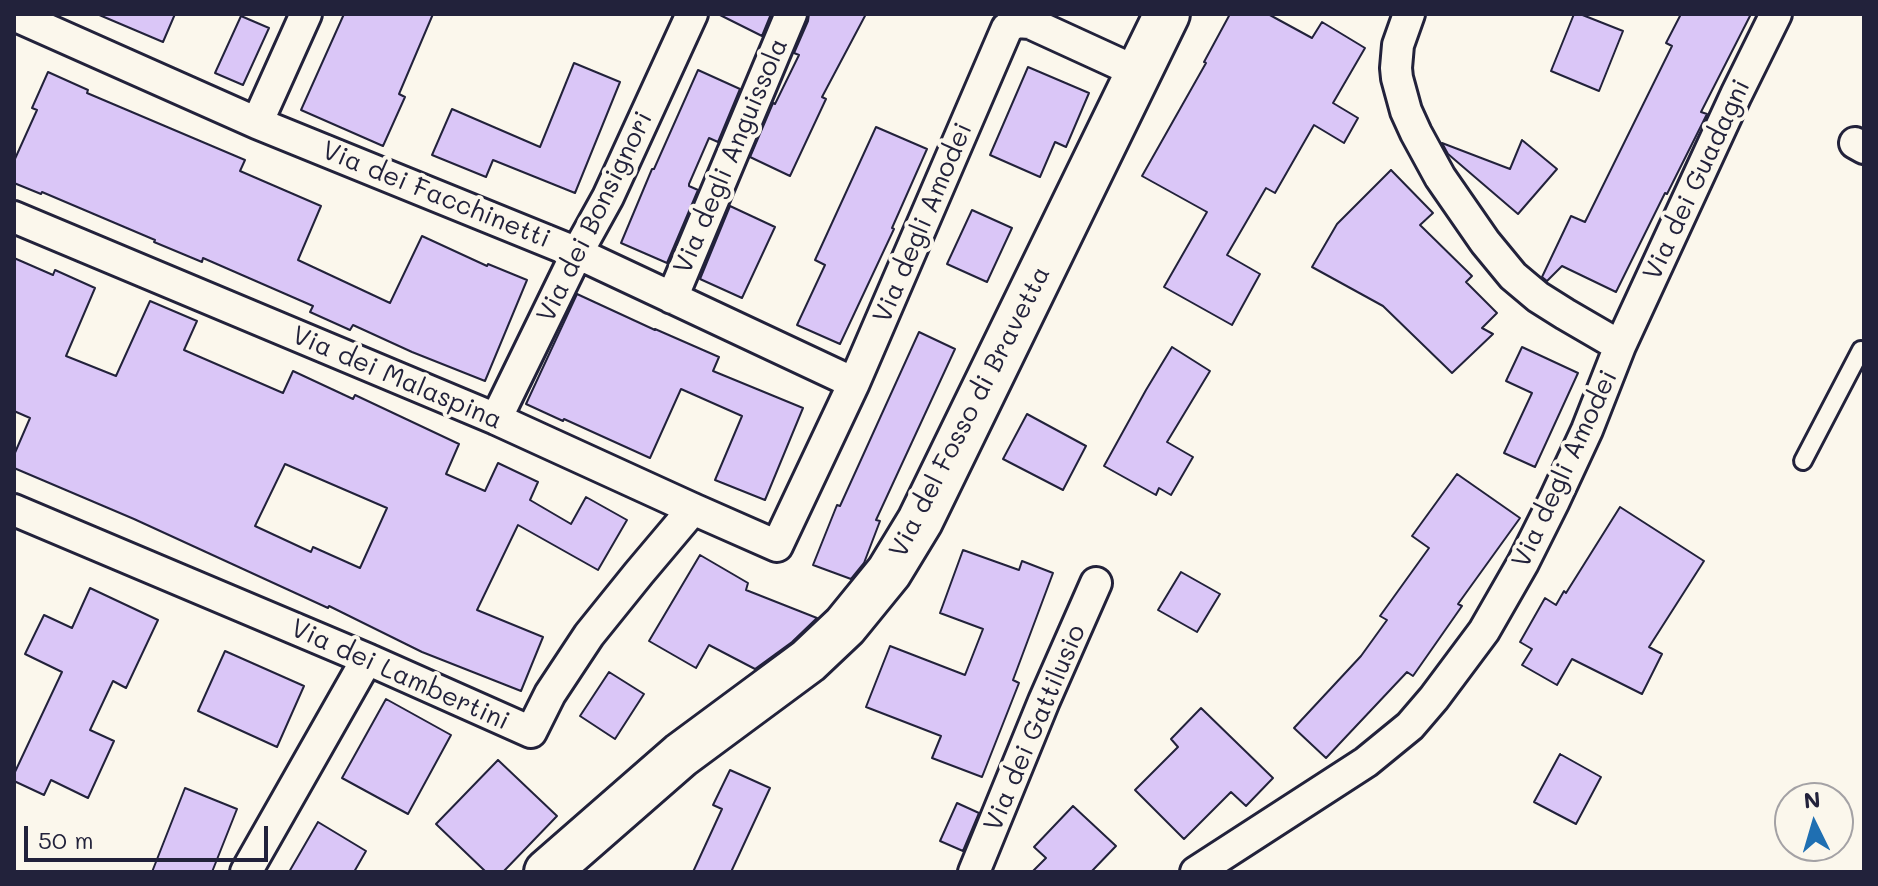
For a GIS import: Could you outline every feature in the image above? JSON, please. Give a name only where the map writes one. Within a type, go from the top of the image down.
[{"type":"main road","name":"Via del Fosso di Bravetta","points":[[547,872],[681,755],[808,661],[845,626],[889,572],[920,521],[1167,14]]},
{"type":"street","points":[[257,123],[306,14]]},
{"type":"street","name":"Via dei Bonsignori","points":[[496,419],[577,253],[608,197],[692,14]]},
{"type":"street","name":"Via degli Anguissola","points":[[672,298],[791,14]]},
{"type":"street","name":"Via degli Amodei","points":[[1196,872],[1366,762],[1410,726],[1434,698],[1484,631],[1523,563],[1587,430],[1620,346],[1538,297],[1513,276],[1440,177],[1406,111],[1397,78],[1398,45],[1409,14]]},
{"type":"street","name":"Via dei Guadagni","points":[[1620,346],[1776,14]]},
{"type":"street","name":"Via dei Facchinetti","points":[[14,15],[257,123],[577,253],[854,383]]},
{"type":"street","name":"Via degli Amodei","points":[[777,546],[854,383],[1007,28],[1017,22],[1030,23],[1137,72]]},
{"type":"street","name":"Via dei Malaspina","points":[[14,217],[496,419],[777,546]]},
{"type":"street","name":"Via dei Lambertini","points":[[14,510],[531,732],[550,694],[589,635],[693,509]]},
{"type":"street","name":"Via dei Gattilusio","points":[[974,872],[1096,583]]},
{"type":"street","points":[[246,872],[367,659]]},
{"type":"lane","points":[[1803,461],[1861,350],[1864,351]]},
{"type":"building","points":[[97,14],[175,14],[163,42]]},
{"type":"building","points":[[344,14],[433,14],[399,94],[405,97],[383,146],[301,110]]},
{"type":"building","points":[[718,14],[771,14],[762,36]]},
{"type":"building","points":[[809,14],[866,14],[822,97],[826,99],[790,176],[750,157],[773,103],[799,55],[794,53]]},
{"type":"building","points":[[1230,14],[1268,14],[1312,38],[1322,22],[1365,48],[1333,103],[1358,118],[1344,143],[1314,125],[1275,193],[1266,188],[1227,255],[1260,274],[1232,325],[1164,287],[1207,212],[1142,176]]},
{"type":"building","points":[[1574,14],[1623,31],[1599,91],[1551,71]]},
{"type":"building","points":[[1681,14],[1751,14],[1701,112],[1707,114],[1616,292],[1562,266],[1547,281],[1542,277],[1571,216],[1585,222],[1672,46],[1666,43]]},
{"type":"building","points":[[241,16],[269,28],[243,85],[215,73]]},
{"type":"building","points":[[574,63],[620,82],[575,193],[493,160],[486,177],[432,155],[452,109],[540,147]]},
{"type":"building","points":[[1028,67],[1089,93],[1066,147],[1055,142],[1040,177],[990,155]]},
{"type":"building","points":[[698,70],[740,89],[718,142],[709,138],[689,184],[698,190],[667,263],[621,243]]},
{"type":"building","points":[[48,72],[88,90],[87,93],[245,160],[240,171],[321,206],[298,260],[390,303],[422,236],[487,266],[527,280],[485,381],[353,325],[350,330],[310,312],[313,306],[203,258],[202,262],[42,192],[14,183],[14,161],[37,110],[32,108]]},
{"type":"building","points":[[876,127],[927,149],[894,229],[840,344],[797,325],[825,265],[815,260]]},
{"type":"building","points":[[1522,140],[1557,169],[1518,214],[1448,154],[1442,143],[1510,169]]},
{"type":"building","points":[[1391,170],[1433,213],[1420,225],[1472,276],[1466,282],[1497,313],[1482,328],[1493,334],[1452,373],[1383,306],[1312,267],[1337,224]]},
{"type":"building","points":[[730,206],[775,227],[742,298],[700,279]]},
{"type":"building","points":[[972,210],[1012,228],[987,282],[947,264]]},
{"type":"building","points":[[14,258],[53,275],[55,270],[95,288],[66,356],[116,376],[150,301],[197,321],[184,350],[283,393],[293,371],[353,399],[355,395],[459,444],[446,474],[485,491],[498,463],[538,482],[530,500],[571,524],[586,497],[627,520],[598,570],[518,525],[477,610],[543,637],[521,691],[422,652],[329,606],[14,468],[14,455],[30,418],[14,411]],"holes":[[[285,464],[387,508],[360,568],[313,547],[311,552],[255,526]]]},
{"type":"building","points":[[577,294],[719,357],[713,371],[803,408],[765,500],[715,480],[742,416],[681,389],[650,458],[526,404]]},
{"type":"building","points":[[919,332],[955,349],[876,520],[880,521],[864,563],[851,579],[813,565],[837,505],[840,506]]},
{"type":"building","points":[[1172,347],[1210,371],[1167,442],[1193,457],[1171,495],[1159,488],[1156,495],[1104,466]]},
{"type":"building","points":[[1522,347],[1578,373],[1535,467],[1504,453],[1532,393],[1506,381]]},
{"type":"building","points":[[1027,414],[1086,446],[1063,490],[1003,459]]},
{"type":"building","points":[[1457,474],[1520,518],[1458,604],[1462,606],[1413,676],[1407,672],[1326,758],[1294,728],[1361,656],[1387,620],[1380,616],[1429,548],[1412,536]]},
{"type":"building","points":[[1620,507],[1704,561],[1649,647],[1662,654],[1642,694],[1572,659],[1557,685],[1522,665],[1532,649],[1520,642],[1545,598],[1556,605],[1564,591],[1566,593]]},
{"type":"building","points":[[963,550],[1019,570],[1022,561],[1053,573],[1013,680],[1019,683],[982,777],[932,758],[941,736],[866,707],[890,646],[965,675],[983,629],[940,613]]},
{"type":"building","points":[[700,555],[748,583],[746,590],[817,618],[792,642],[755,669],[709,645],[696,668],[649,641]]},
{"type":"building","points":[[1181,572],[1220,594],[1197,632],[1158,610]]},
{"type":"building","points":[[90,588],[158,620],[126,688],[113,681],[90,730],[114,741],[88,798],[51,780],[44,795],[14,781],[14,774],[62,672],[25,654],[44,615],[72,628]]},
{"type":"building","points":[[225,651],[304,686],[277,747],[198,711]]},
{"type":"building","points":[[609,672],[644,694],[615,739],[580,716]]},
{"type":"building","points":[[386,699],[451,735],[408,814],[342,778]]},
{"type":"building","points":[[1201,708],[1273,778],[1246,806],[1231,792],[1184,839],[1135,790],[1178,747],[1171,739]]},
{"type":"building","points":[[1560,754],[1601,777],[1576,824],[1534,802]]},
{"type":"building","points":[[498,760],[557,816],[503,872],[486,872],[436,824]]},
{"type":"building","points":[[730,770],[770,788],[731,872],[693,872],[722,809],[713,805]]},
{"type":"building","points":[[185,788],[237,809],[212,872],[152,872]]},
{"type":"building","points":[[957,803],[979,813],[963,851],[940,841]]},
{"type":"building","points":[[1073,806],[1116,846],[1091,872],[1032,872],[1046,858],[1034,847]]},
{"type":"building","points":[[318,822],[366,851],[354,872],[289,872]]}]
